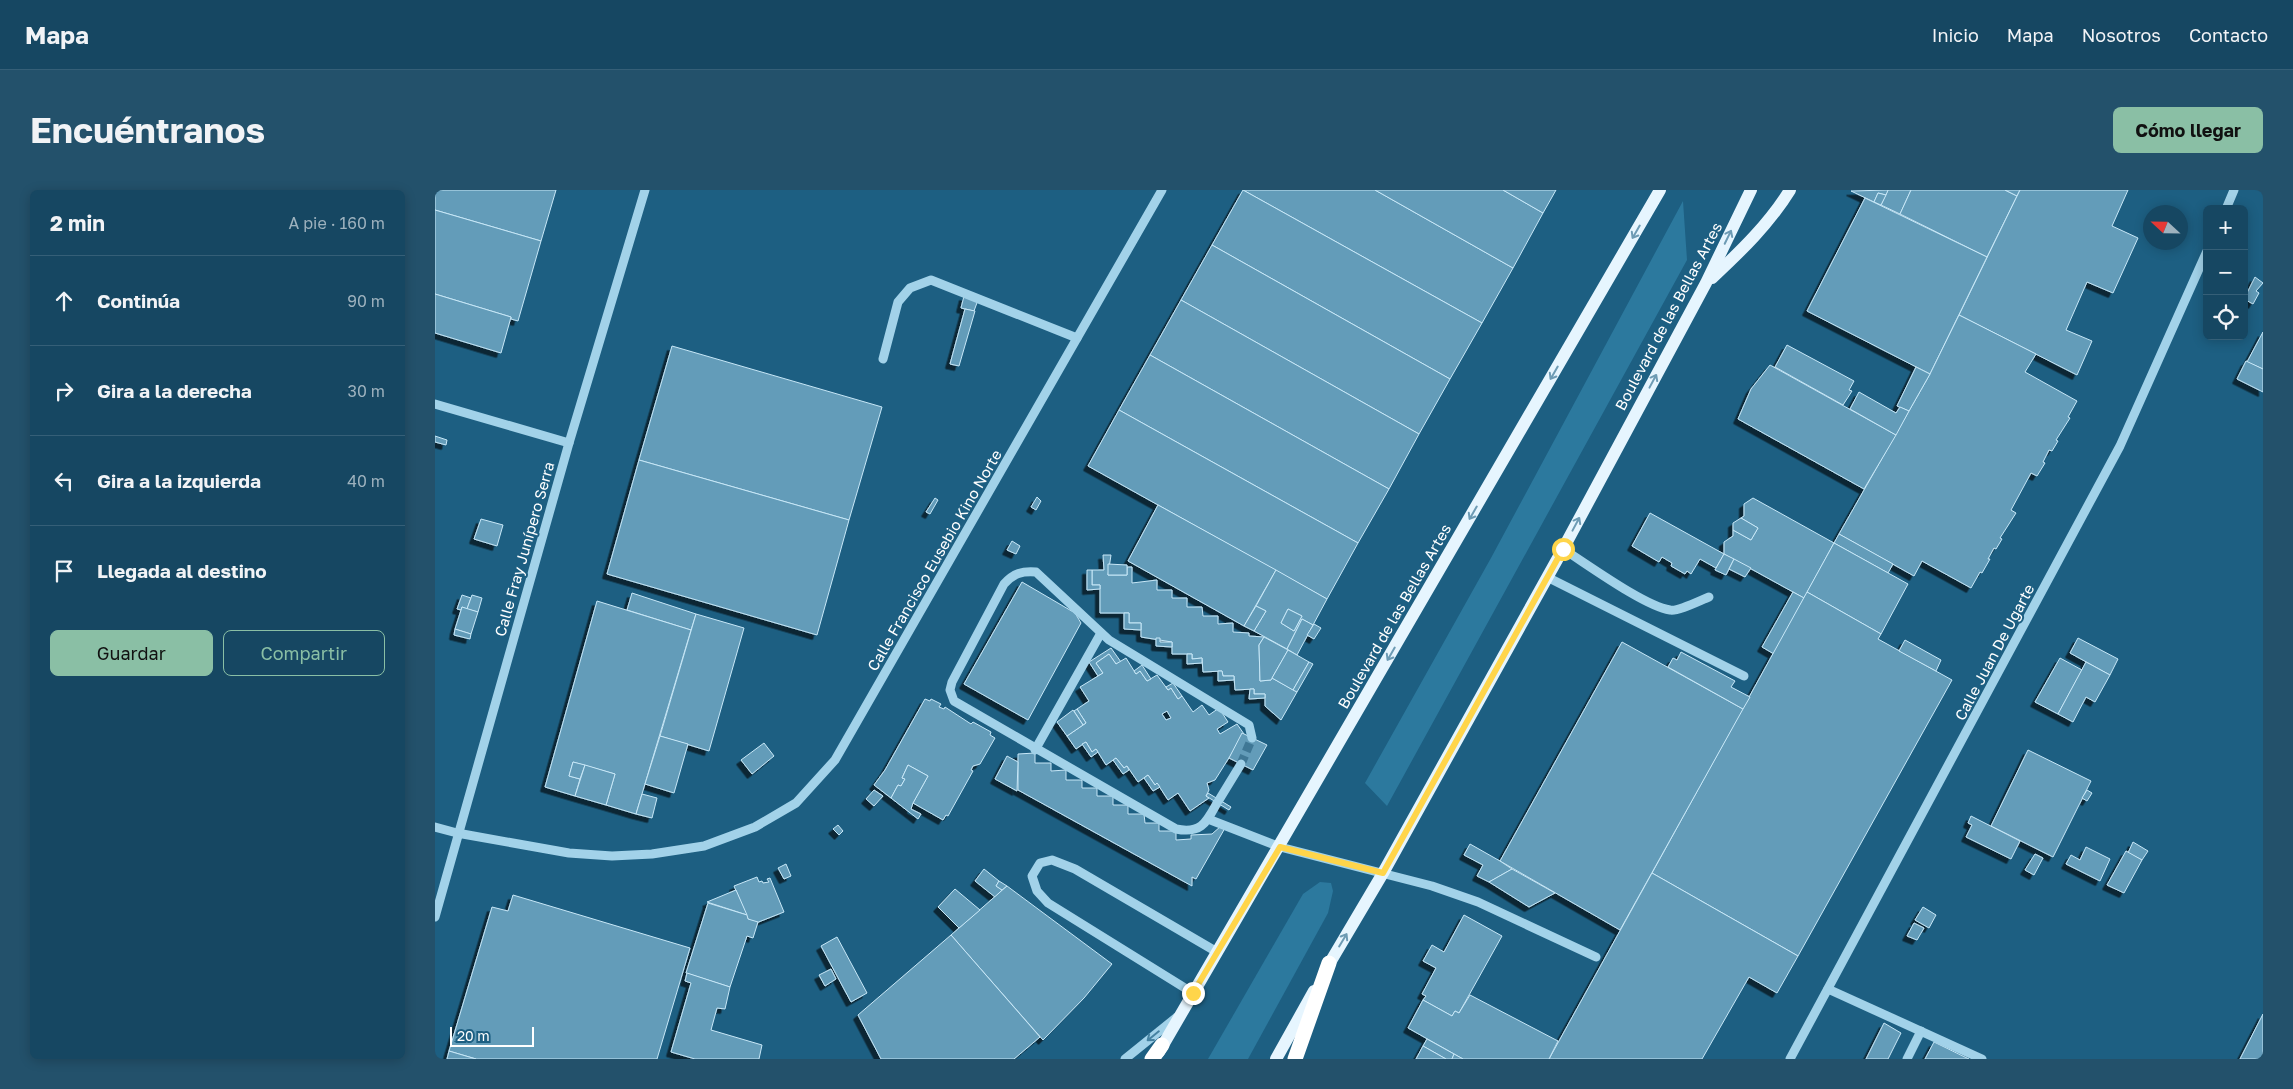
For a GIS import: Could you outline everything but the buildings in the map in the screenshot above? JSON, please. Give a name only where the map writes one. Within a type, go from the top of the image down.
[{"type":"highway","points":[[1295,1059],[1329,963]]},
{"type":"highway","points":[[1154,1059],[1162,1045]]},
{"type":"main road","name":"Boulevard de las Bellas Artes","points":[[1162,1045],[1280,847],[1660,190]]},
{"type":"main road","name":"Boulevard de las Bellas Artes","points":[[1276,1059],[1329,963],[1383,873],[1563,549],[1706,283],[1751,190]]},
{"type":"main road","points":[[1706,283],[1751,242],[1782,204],[1790,190]]},
{"type":"street","name":"Calle Fray Junípero Serra","points":[[435,917],[457,833],[569,443],[645,190]]},
{"type":"street","name":"Calle Francisco Eusebio Kino Norte","points":[[435,827],[457,833],[569,854],[613,856],[652,854],[704,846],[755,827],[796,803],[835,760],[1162,190]]},
{"type":"street","points":[[2228,205],[2234,190]]},
{"type":"street","name":"Calle Juan De Ugarte","points":[[1790,1059],[2120,446],[2203,260]]},
{"type":"street","points":[[883,359],[899,302],[910,288],[931,280],[1077,338]]},
{"type":"street","points":[[435,404],[569,443]]},
{"type":"street","points":[[1563,549],[1655,605],[1671,611],[1709,597]]},
{"type":"street","points":[[1241,764],[1208,819],[1200,827],[1188,831],[1176,829],[961,706],[951,696],[952,682],[1004,584],[1011,576],[1021,571],[1036,572],[1074,604],[1101,633],[1249,725],[1252,738]]},
{"type":"street","points":[[1547,577],[1744,676]]},
{"type":"street","points":[[1035,750],[1101,633]]},
{"type":"street","points":[[1208,819],[1280,847],[1432,886],[1479,902],[1596,958]]},
{"type":"street","points":[[1193,993],[1048,903],[1037,891],[1033,876],[1040,863],[1053,860],[1075,869],[1217,952]]},
{"type":"street","points":[[1828,989],[1983,1059]]},
{"type":"street","points":[[1125,1059],[1181,1014]]},
{"type":"street","points":[[1907,1059],[1921,1031]]},
{"type":"shaded area","points":[[1683,201],[1687,260],[1387,806],[1365,783],[1491,558]]},
{"type":"shaded area","points":[[1320,882],[1331,883],[1333,891],[1328,913],[1248,1059],[1208,1059],[1303,894]]},
{"type":"tunnel","points":[[1241,764],[1252,738]]},
{"type":"route","points":[[1193,993],[1280,847],[1383,873],[1563,549]]}]
